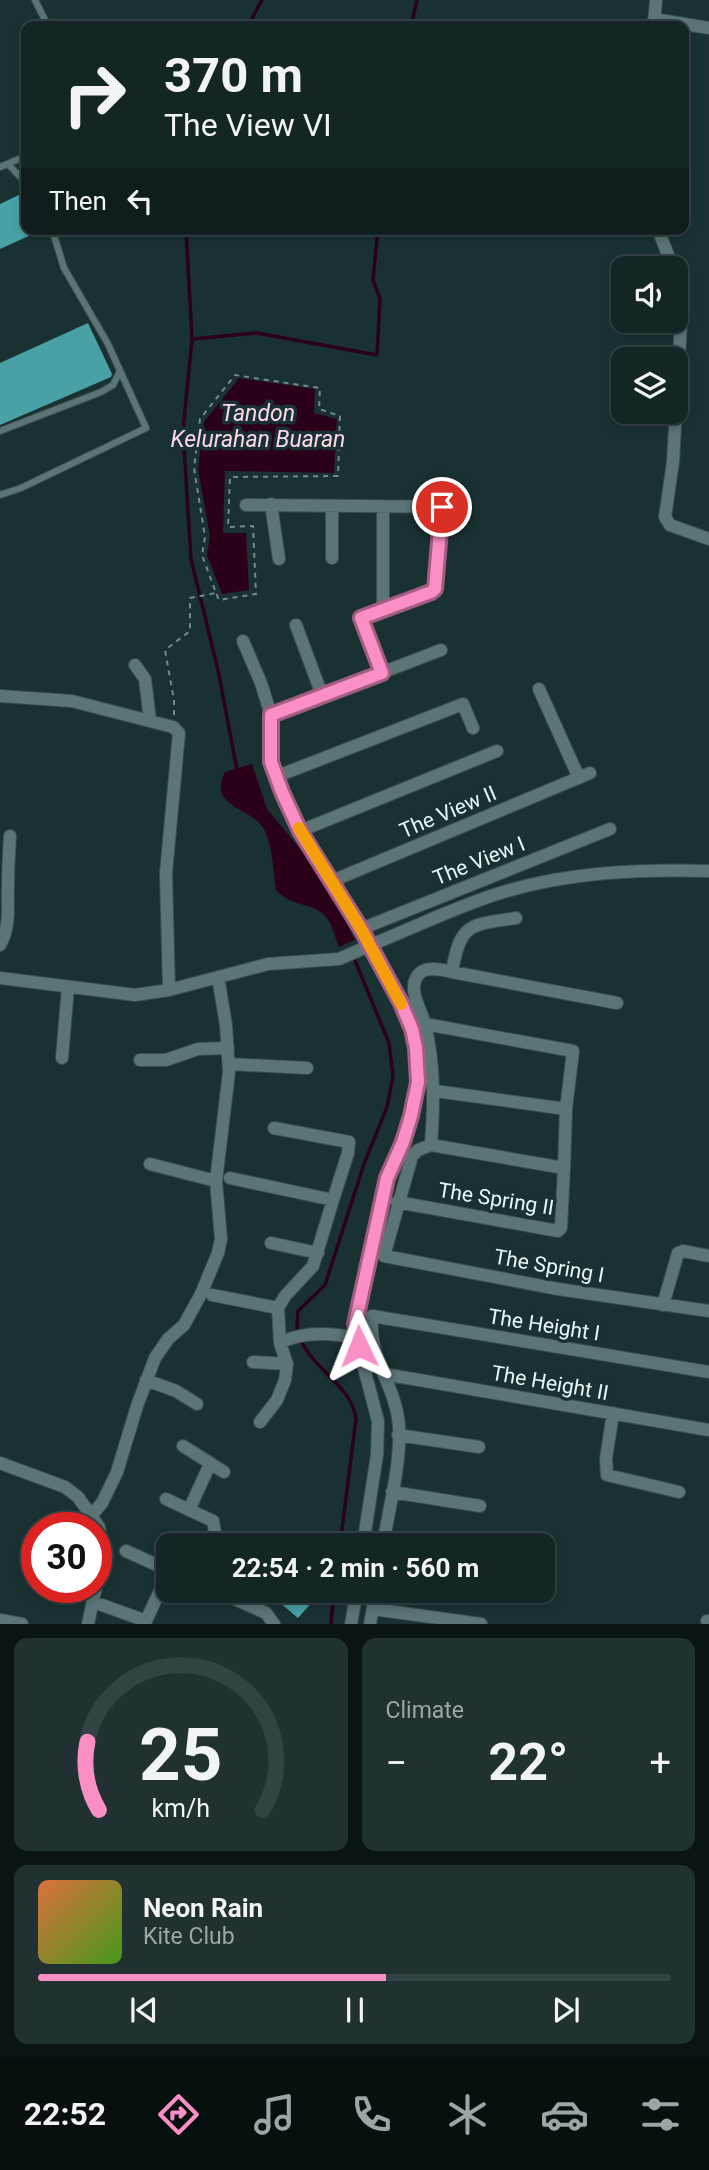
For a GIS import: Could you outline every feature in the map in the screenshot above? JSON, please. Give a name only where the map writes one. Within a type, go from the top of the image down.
[{"type":"street","points":[[654,21],[656,0]]},
{"type":"street","points":[[689,26],[709,28]]},
{"type":"street","points":[[660,235],[668,256]]},
{"type":"street","points":[[680,333],[673,462],[665,517],[670,525],[709,539]]},
{"type":"street","points":[[271,504],[279,559]]},
{"type":"street","points":[[246,505],[461,507]]},
{"type":"street","points":[[332,506],[332,558]]},
{"type":"street","points":[[383,506],[383,609]]},
{"type":"street","points":[[382,673],[360,620],[362,615],[435,589],[442,507]]},
{"type":"street","points":[[296,625],[322,695]]},
{"type":"street","points":[[243,641],[271,715],[271,762],[275,777],[300,831],[361,929],[401,1003],[412,1029],[418,1066],[411,1116],[384,1188],[355,1324],[356,1338],[378,1421],[365,1533]]},
{"type":"street","points":[[271,715],[440,650]]},
{"type":"street","points":[[135,665],[145,679],[150,720]]},
{"type":"street","name":"The View II","points":[[332,881],[584,776],[539,689]]},
{"type":"street","points":[[0,695],[72,701],[150,720],[173,727],[179,733],[166,873],[169,990]]},
{"type":"street","points":[[275,777],[463,704],[473,728]]},
{"type":"street","points":[[300,831],[497,751]]},
{"type":"street","name":"The View I","points":[[361,929],[610,829]]},
{"type":"street","points":[[0,945],[7,930],[10,912],[10,836]]},
{"type":"street","points":[[0,978],[135,995],[169,990],[268,964],[339,960],[466,905],[526,886],[555,880],[631,872],[709,871]]},
{"type":"street","points":[[452,972],[456,948],[464,934],[478,924],[516,918]]},
{"type":"street","points":[[397,1202],[412,1156],[418,1150],[431,1145],[435,1091],[425,1024],[415,995],[415,983],[419,974],[427,970],[452,972],[617,1003]]},
{"type":"street","points":[[94,1512],[102,1503],[117,1472],[146,1380],[165,1341],[184,1325],[201,1294],[218,1253],[221,1238],[216,1181],[229,1064],[218,977]]},
{"type":"street","points":[[62,1058],[68,987]]},
{"type":"street","points":[[425,1024],[573,1051],[566,1110],[564,1168]]},
{"type":"street","points":[[140,1060],[166,1060],[179,1058],[198,1049],[228,1048]]},
{"type":"street","points":[[229,1064],[307,1068]]},
{"type":"street","points":[[435,1091],[566,1110]]},
{"type":"street","points":[[411,1116],[433,1120]]},
{"type":"street","points":[[260,1422],[282,1390],[287,1364],[278,1308],[285,1296],[313,1266],[348,1153],[349,1142],[274,1128]]},
{"type":"street","name":"The Spring II","points":[[397,1202],[558,1231],[561,1228],[564,1168],[431,1145]]},
{"type":"street","points":[[150,1164],[216,1181]]},
{"type":"street","points":[[229,1178],[333,1200]]},
{"type":"street","name":"The Spring I","points":[[397,1202],[384,1256],[558,1289],[709,1311]]},
{"type":"street","points":[[271,1242],[318,1253]]},
{"type":"street","points":[[663,1305],[678,1253],[682,1251],[709,1256]]},
{"type":"street","points":[[212,1294],[278,1308]]},
{"type":"street","name":"The Height I","points":[[384,1374],[374,1353],[372,1316],[709,1372]]},
{"type":"street","points":[[284,1341],[313,1334],[356,1338]]},
{"type":"street","points":[[253,1362],[287,1364]]},
{"type":"street","points":[[384,1374],[394,1400],[398,1435],[396,1466],[385,1533]]},
{"type":"street","name":"The Height II","points":[[384,1374],[709,1430]]},
{"type":"street","points":[[146,1380],[176,1391],[197,1404]]},
{"type":"street","points":[[613,1413],[606,1459],[607,1475],[679,1492]]},
{"type":"street","points":[[398,1435],[479,1447]]},
{"type":"street","points":[[183,1446],[224,1472]]},
{"type":"street","points":[[375,1462],[396,1466]]},
{"type":"street","points":[[0,1463],[65,1487],[78,1497],[88,1512]]},
{"type":"street","points":[[189,1510],[210,1464]]},
{"type":"street","points":[[391,1492],[480,1506]]},
{"type":"street","points":[[166,1499],[213,1521],[215,1533]]},
{"type":"street","points":[[126,1551],[156,1566]]},
{"type":"street","points":[[102,1605],[146,1621],[156,1599]]},
{"type":"street","points":[[88,1624],[93,1603]]},
{"type":"street","points":[[245,1603],[266,1613],[274,1624]]},
{"type":"street","points":[[351,1624],[355,1603]]},
{"type":"street","points":[[370,1624],[374,1603]]},
{"type":"street","points":[[373,1609],[481,1624]]},
{"type":"street","points":[[0,1619],[22,1624]]},
{"type":"lane","points":[[35,0],[46,21]]},
{"type":"lane","points":[[0,167],[21,158]]},
{"type":"lane","points":[[8,164],[21,178]]},
{"type":"lane","points":[[0,495],[21,488],[145,430],[146,426],[108,344],[64,268],[54,235]]},
{"type":"lane","points":[[0,431],[101,392],[113,385],[120,371]]},
{"type":"path","points":[[235,375],[320,388],[319,409],[340,416],[338,476],[230,477],[228,527],[253,526],[256,594],[219,600],[216,593],[202,555],[205,537],[194,468],[200,419],[235,375]]},
{"type":"path","points":[[173,727],[174,700],[165,650],[190,631],[190,598],[216,593]]},
{"type":"water","name":"Tandon Kelurahan Buaran","points":[[239,378],[315,389],[314,413],[337,419],[334,473],[225,471],[223,533],[246,533],[249,590],[222,594],[207,555],[210,536],[198,469],[204,422]]},
{"type":"water","points":[[252,764],[267,809],[320,873],[355,940],[339,947],[325,916],[315,909],[289,900],[276,890],[265,831],[222,793],[221,784],[225,772]]},
{"type":"building","points":[[21,194],[21,235],[31,235],[0,249],[0,204]]},
{"type":"building","points":[[88,323],[111,377],[0,425],[0,363]]},
{"type":"building","points":[[280,1603],[311,1603],[298,1618]]},
{"type":"waterway","points":[[251,21],[262,0]]},
{"type":"waterway","points":[[412,21],[417,0]]},
{"type":"waterway","points":[[186,235],[192,339],[183,430],[191,559],[218,670],[237,770]]},
{"type":"waterway","points":[[192,339],[257,333],[377,355],[380,299],[373,280],[377,235]]},
{"type":"waterway","points":[[298,1333],[298,1311],[325,1285],[364,1164],[387,1107],[393,1076],[389,1043],[354,958]]},
{"type":"waterway","points":[[301,1340],[314,1361],[347,1396],[356,1419],[342,1533]]},
{"type":"waterway","points":[[331,1624],[333,1603]]},
{"type":"slow traffic","points":[[299,828],[361,929],[401,1004]]},
{"type":"route","points":[[359,1346],[355,1324],[387,1178],[403,1142],[418,1082],[416,1048],[412,1029],[401,1003],[361,929],[300,831],[275,777],[271,762],[271,715],[382,673],[360,620],[362,615],[435,589],[442,507]]}]
